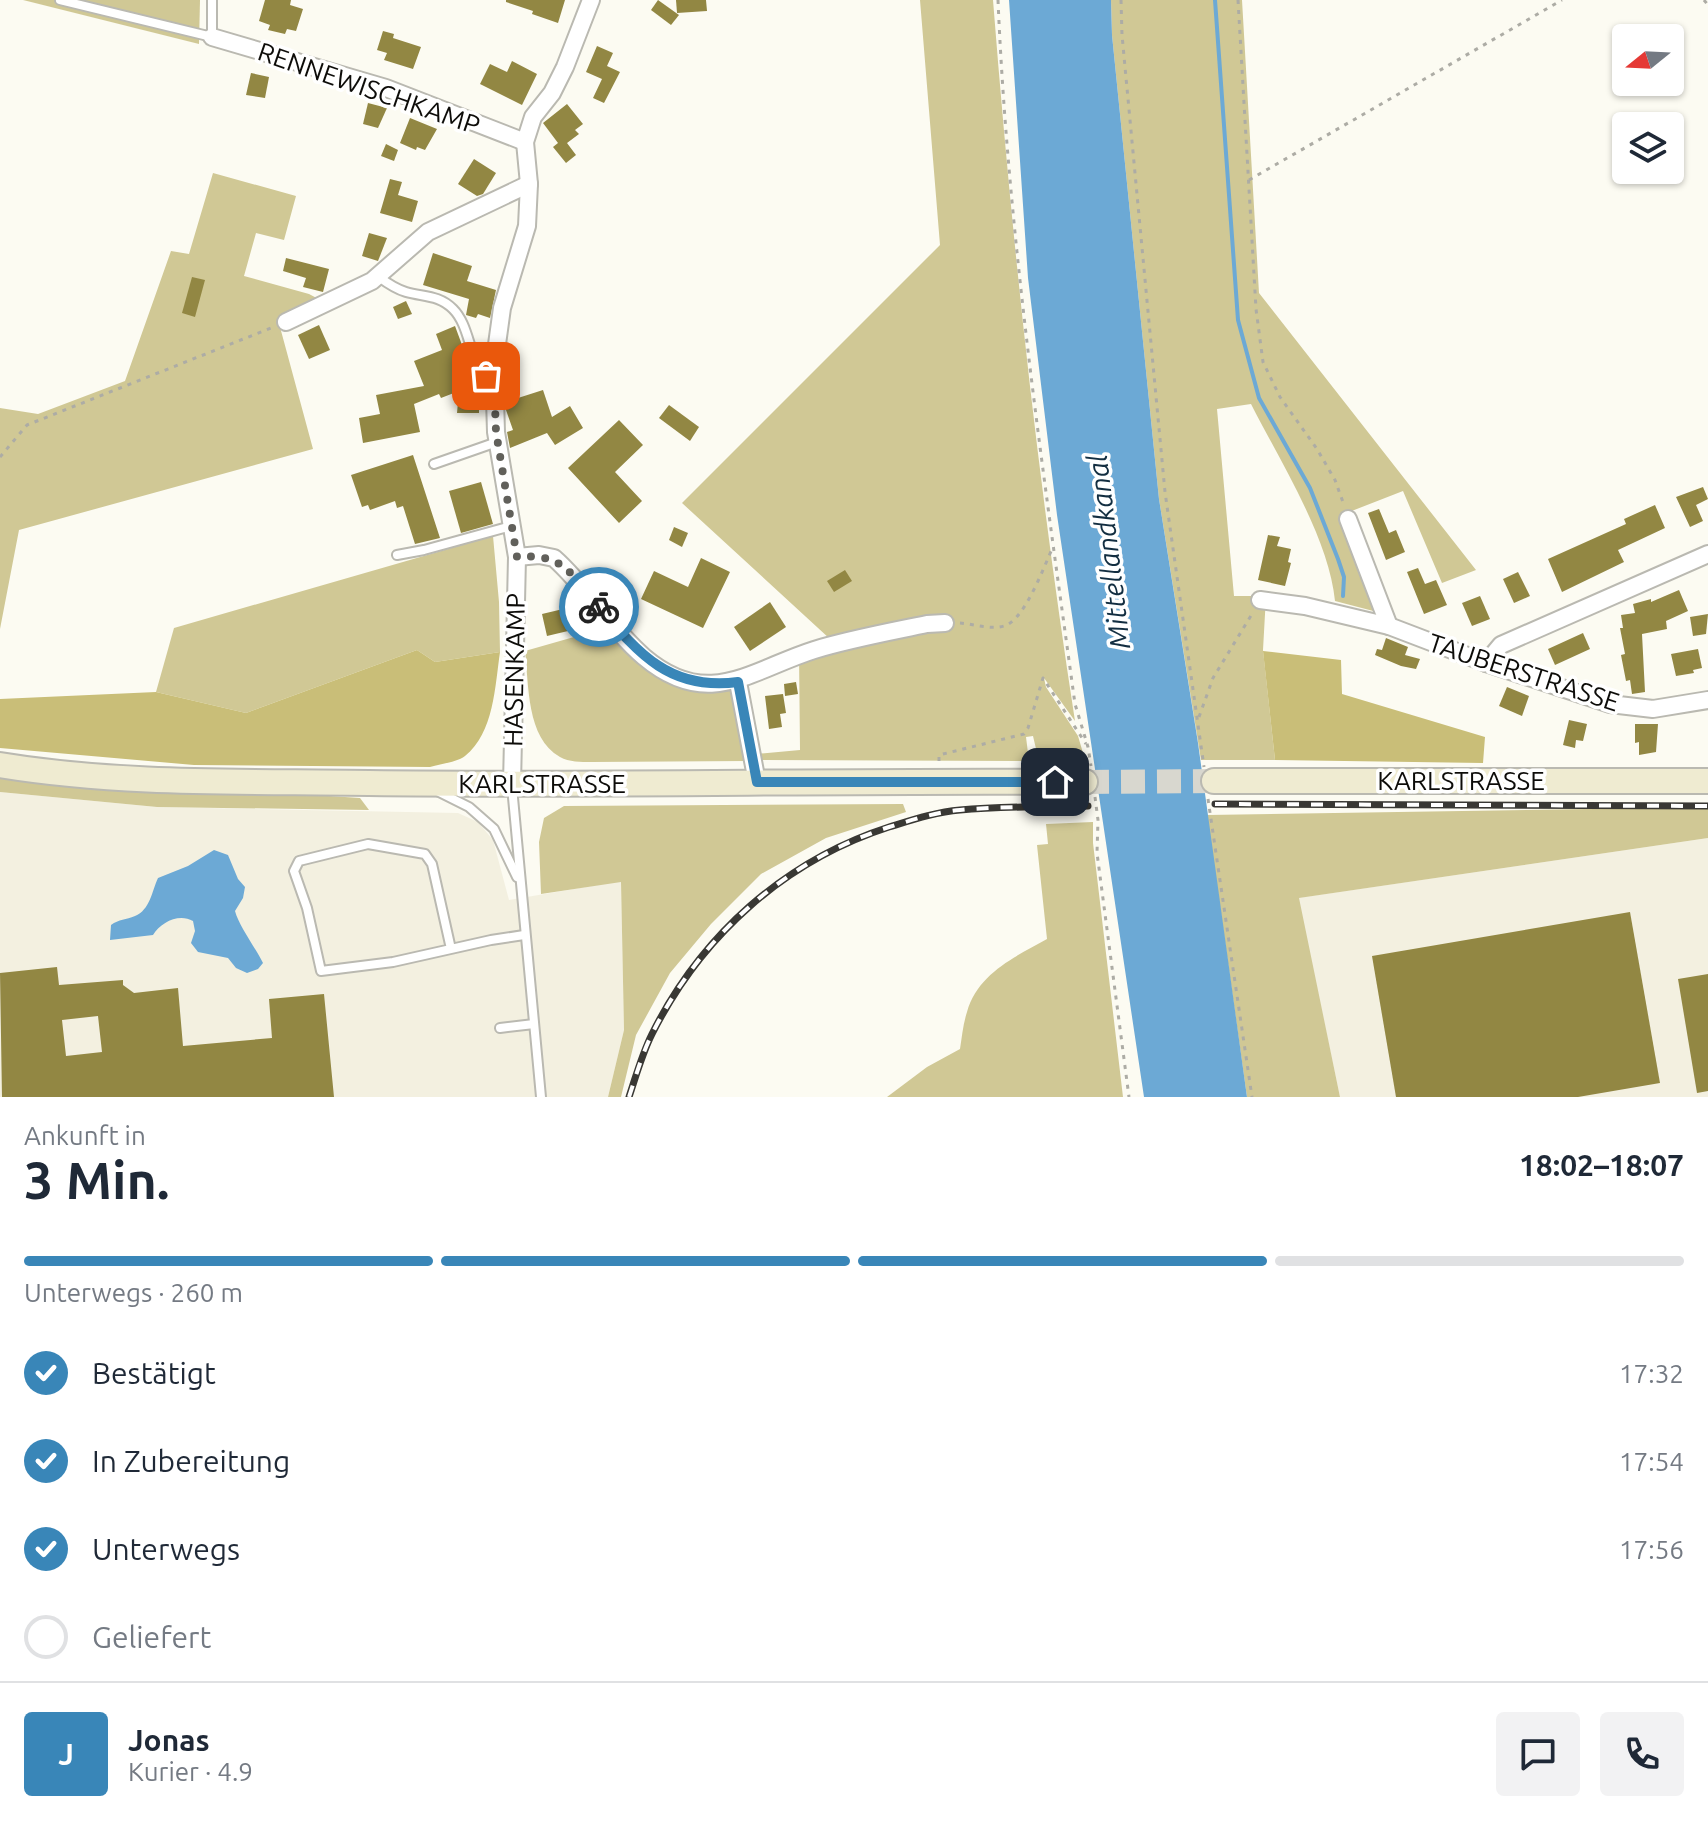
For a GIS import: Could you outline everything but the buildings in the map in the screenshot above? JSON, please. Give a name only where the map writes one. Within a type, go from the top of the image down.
[{"type":"street","points":[[525,142],[533,117],[552,93],[565,67],[591,0]]},
{"type":"street","name":"RENNEWISCHKAMP","points":[[212,37],[386,88],[525,142]]},
{"type":"street","name":"HASENKAMP","points":[[512,784],[517,557],[498,441],[494,366],[502,308],[527,226],[529,184],[525,142]]},
{"type":"street","points":[[286,322],[379,277],[428,232],[529,184]]},
{"type":"street","points":[[1348,519],[1389,626]]},
{"type":"street","points":[[1486,663],[1501,645],[1708,554]]},
{"type":"street","name":"HASENKAMP","points":[[517,557],[539,555],[554,558],[646,659],[671,674],[693,682],[717,685],[738,682],[815,650],[927,624],[945,623]]},
{"type":"street","name":"TAUBERSTRASSE","points":[[1260,600],[1305,606],[1389,626],[1486,663],[1610,704],[1653,709],[1708,700]]},
{"type":"street","points":[[738,682],[757,782]]},
{"type":"street","name":"KARLSTRASSE","points":[[0,765],[118,778],[512,784],[1090,783]]},
{"type":"street","name":"KARLSTRASSE","points":[[1209,784],[1708,781]]},
{"type":"lane","points":[[60,0],[212,37],[212,0]]},
{"type":"lane","points":[[379,277],[406,292],[443,301],[454,310],[468,333],[480,368],[494,380]]},
{"type":"lane","points":[[434,464],[498,441]]},
{"type":"lane","points":[[397,555],[511,526]]},
{"type":"lane","points":[[422,783],[469,807],[494,829],[520,884]]},
{"type":"lane","points":[[512,784],[541,1097]]},
{"type":"lane","points":[[451,949],[432,864],[425,854],[368,844],[299,861],[294,866],[321,971],[367,966],[524,935]]},
{"type":"lane","points":[[500,1028],[534,1024]]},
{"type":"path","points":[[998,0],[1012,197],[1031,376],[1075,704],[1088,747],[1090,783],[1098,820],[1097,853],[1129,1097]]},
{"type":"path","points":[[1121,0],[1165,492],[1252,1097]]},
{"type":"path","points":[[1238,0],[1256,309],[1263,362],[1280,397],[1335,480],[1348,519]]},
{"type":"path","points":[[1249,180],[1562,0]]},
{"type":"path","points":[[1704,0],[1708,5]]},
{"type":"path","points":[[0,457],[27,425],[286,322]]},
{"type":"path","points":[[945,623],[1005,626],[1020,615],[1053,547]]},
{"type":"path","points":[[1197,720],[1213,678],[1260,600]]},
{"type":"path","points":[[938,763],[939,755],[1024,734],[1043,678],[1088,747]]},
{"type":"shaded area","points":[[23,0],[200,0],[199,44]]},
{"type":"shaded area","points":[[920,0],[993,0],[1027,362],[1075,721],[1044,678],[1046,687],[1078,736],[1083,753],[1037,753],[1033,736],[1026,737],[1029,761],[757,760],[755,754],[800,750],[799,652],[830,639],[682,503],[940,245]]},
{"type":"shaded area","points":[[1111,0],[1242,0],[1259,293],[1476,570],[1442,583],[1403,491],[1344,514],[1381,613],[1335,601],[1331,577],[1313,526],[1251,404],[1217,409],[1234,596],[1266,596],[1263,650],[1275,760],[1201,760],[1159,499]]},
{"type":"shaded area","points":[[213,173],[296,196],[284,240],[256,233],[244,276],[309,294],[328,304],[280,327],[313,449],[19,530],[0,629],[0,408],[38,414],[125,381],[171,251],[189,254]]},
{"type":"shaded area","points":[[493,536],[500,652],[435,662],[417,650],[246,713],[156,692],[174,628]]},
{"type":"shaded area","points":[[609,627],[641,660],[731,687],[747,761],[579,762],[564,759],[549,748],[535,724],[531,709],[525,651]]},
{"type":"shaded area","points":[[417,650],[435,662],[500,652],[488,722],[475,746],[458,760],[430,767],[194,765],[0,748],[0,699],[156,692],[246,713]]},
{"type":"shaded area","points":[[1263,651],[1341,660],[1342,694],[1485,737],[1483,763],[1275,760]]},
{"type":"shaded area","points":[[0,774],[360,798],[369,810],[157,807],[0,792]]},
{"type":"shaded area","points":[[0,792],[157,807],[458,813],[478,822],[493,840],[509,900],[621,881],[624,1030],[608,1097],[0,1097]]},
{"type":"shaded area","points":[[903,804],[906,812],[826,838],[761,874],[711,924],[670,973],[636,1035],[621,1097],[608,1097],[624,1030],[621,882],[541,894],[539,842],[544,818],[564,806]]},
{"type":"shaded area","points":[[1708,807],[1708,838],[1299,898],[1340,1097],[1247,1097],[1207,815]]},
{"type":"shaded area","points":[[1093,822],[1123,1097],[887,1097],[927,1067],[960,1049],[967,1012],[980,987],[999,968],[1047,939],[1037,845],[1048,844],[1046,824]]},
{"type":"shaded area","points":[[1708,838],[1708,1097],[1340,1097],[1298,898]]},
{"type":"water","name":"Mittellandkanal","points":[[1009,0],[1111,0],[1159,499],[1198,743],[1247,1097],[1144,1097],[1057,515],[1028,278]]},
{"type":"water","points":[[214,850],[228,855],[238,879],[245,887],[235,911],[263,963],[258,969],[247,973],[236,968],[228,958],[198,952],[191,943],[195,931],[193,921],[188,919],[171,920],[153,935],[110,940],[111,925],[144,909],[158,878],[188,866]]},
{"type":"waterway","points":[[1215,0],[1238,320],[1259,398],[1310,488],[1338,559],[1344,577],[1343,596]]},
{"type":"tunnel","points":[[1085,782],[1214,781]]},
{"type":"railway","points":[[1215,804],[1708,806]]},
{"type":"railway","points":[[629,1097],[652,1034],[695,965],[750,906],[815,860],[889,827],[942,813],[992,808],[1088,806]]},
{"type":"way so far","points":[[486,376],[494,380],[496,432],[517,557],[539,555],[554,558],[599,607]]},
{"type":"route","points":[[599,607],[646,659],[671,674],[693,682],[717,685],[738,682],[757,782],[1055,782]]}]
